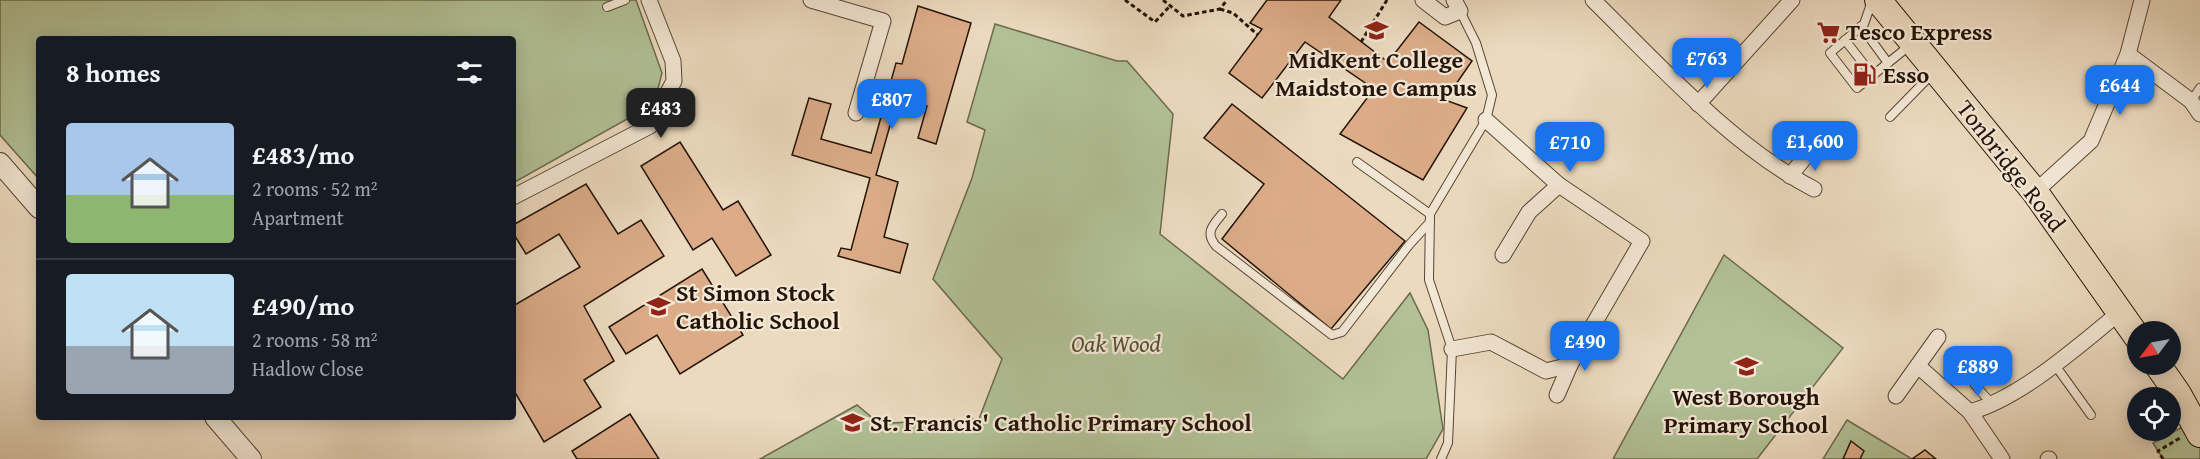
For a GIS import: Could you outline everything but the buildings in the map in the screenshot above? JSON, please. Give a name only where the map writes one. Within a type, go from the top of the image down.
[{"type":"main road","name":"Tonbridge Road","points":[[1878,0],[2035,192],[2127,324]]},
{"type":"main road","points":[[2164,375],[2198,430]]},
{"type":"street","points":[[516,195],[650,126],[674,81],[673,61],[649,0]]},
{"type":"street","points":[[811,0],[883,21],[856,113]]},
{"type":"street","points":[[1423,0],[1445,17],[1457,6]]},
{"type":"street","points":[[1593,0],[1698,104],[1790,176],[1814,189]]},
{"type":"street","points":[[2035,192],[2091,141],[2128,54],[2142,0]]},
{"type":"street","points":[[1698,104],[1790,1]]},
{"type":"street","points":[[2128,54],[2195,107]]},
{"type":"street","points":[[1486,120],[1559,185],[1642,241],[1570,365],[1557,395]]},
{"type":"street","points":[[1790,176],[1813,147]]},
{"type":"street","points":[[0,163],[36,205]]},
{"type":"street","points":[[1503,255],[1529,212],[1559,185]]},
{"type":"street","points":[[1970,412],[1993,406],[2055,364],[2119,313]]},
{"type":"street","points":[[1896,396],[1938,336]]},
{"type":"street","points":[[1452,349],[1491,342],[1546,371],[1570,365]]},
{"type":"street","points":[[1918,366],[1970,412],[2002,459]]},
{"type":"street","points":[[218,420],[251,459]]},
{"type":"lane","points":[[607,8],[625,0]]},
{"type":"lane","points":[[1873,0],[1861,26],[1830,53],[1857,88],[1913,43]]},
{"type":"lane","points":[[1222,214],[1210,229],[1209,235],[1216,246],[1332,335],[1342,332],[1430,218],[1486,120],[1492,95],[1476,43],[1457,6]]},
{"type":"lane","points":[[1861,26],[1888,63]]},
{"type":"lane","points":[[1845,40],[1873,76]]},
{"type":"lane","points":[[1890,117],[1935,71]]},
{"type":"lane","points":[[2195,107],[2200,88]]},
{"type":"lane","points":[[1357,162],[1430,218]]},
{"type":"lane","points":[[1430,218],[1429,280],[1452,349],[1448,443],[1442,459]]},
{"type":"lane","points":[[2055,364],[2091,415]]},
{"type":"lane","points":[[1975,385],[1993,406]]},
{"type":"path","points":[[1125,0],[1155,22],[1170,6]]},
{"type":"path","points":[[1163,0],[1183,16],[1220,9],[1233,13],[1258,35]]},
{"type":"path","points":[[1220,9],[1227,0]]},
{"type":"path","points":[[1361,42],[1387,0]]},
{"type":"path","points":[[2163,459],[2158,451],[2198,430]]},
{"type":"green space","points":[[0,0],[636,0],[662,73],[654,104],[516,181],[516,36],[36,36],[36,176],[0,135]]},
{"type":"green space","name":"Oak Wood","points":[[995,24],[1117,61],[1127,61],[1173,114],[1160,234],[1343,379],[1410,293],[1428,330],[1443,429],[1426,459],[760,459],[857,405],[888,431],[890,423],[979,419],[1002,359],[933,279],[972,178],[985,130],[967,122]]},
{"type":"green space","name":"West Borough Primary School","points":[[1724,255],[1843,348],[1757,459],[1613,459]]},
{"type":"green space","points":[[1847,420],[1912,459],[1823,459]]},
{"type":"green space","points":[[2188,424],[2200,448],[2200,459],[2163,459],[2153,443],[2181,441],[2181,428]]},
{"type":"place","name":"MidKent College Maidstone Campus","points":[[1376,30]]},
{"type":"place","name":"Tesco Express","points":[[1828,32]]},
{"type":"place","name":"Esso","points":[[1865,75]]},
{"type":"place","name":"St Simon Stock Catholic School","points":[[658,307]]},
{"type":"place","name":"West Borough Primary School","points":[[1746,367]]},
{"type":"place","name":"St. Francis' Catholic Primary School","points":[[852,423]]}]
